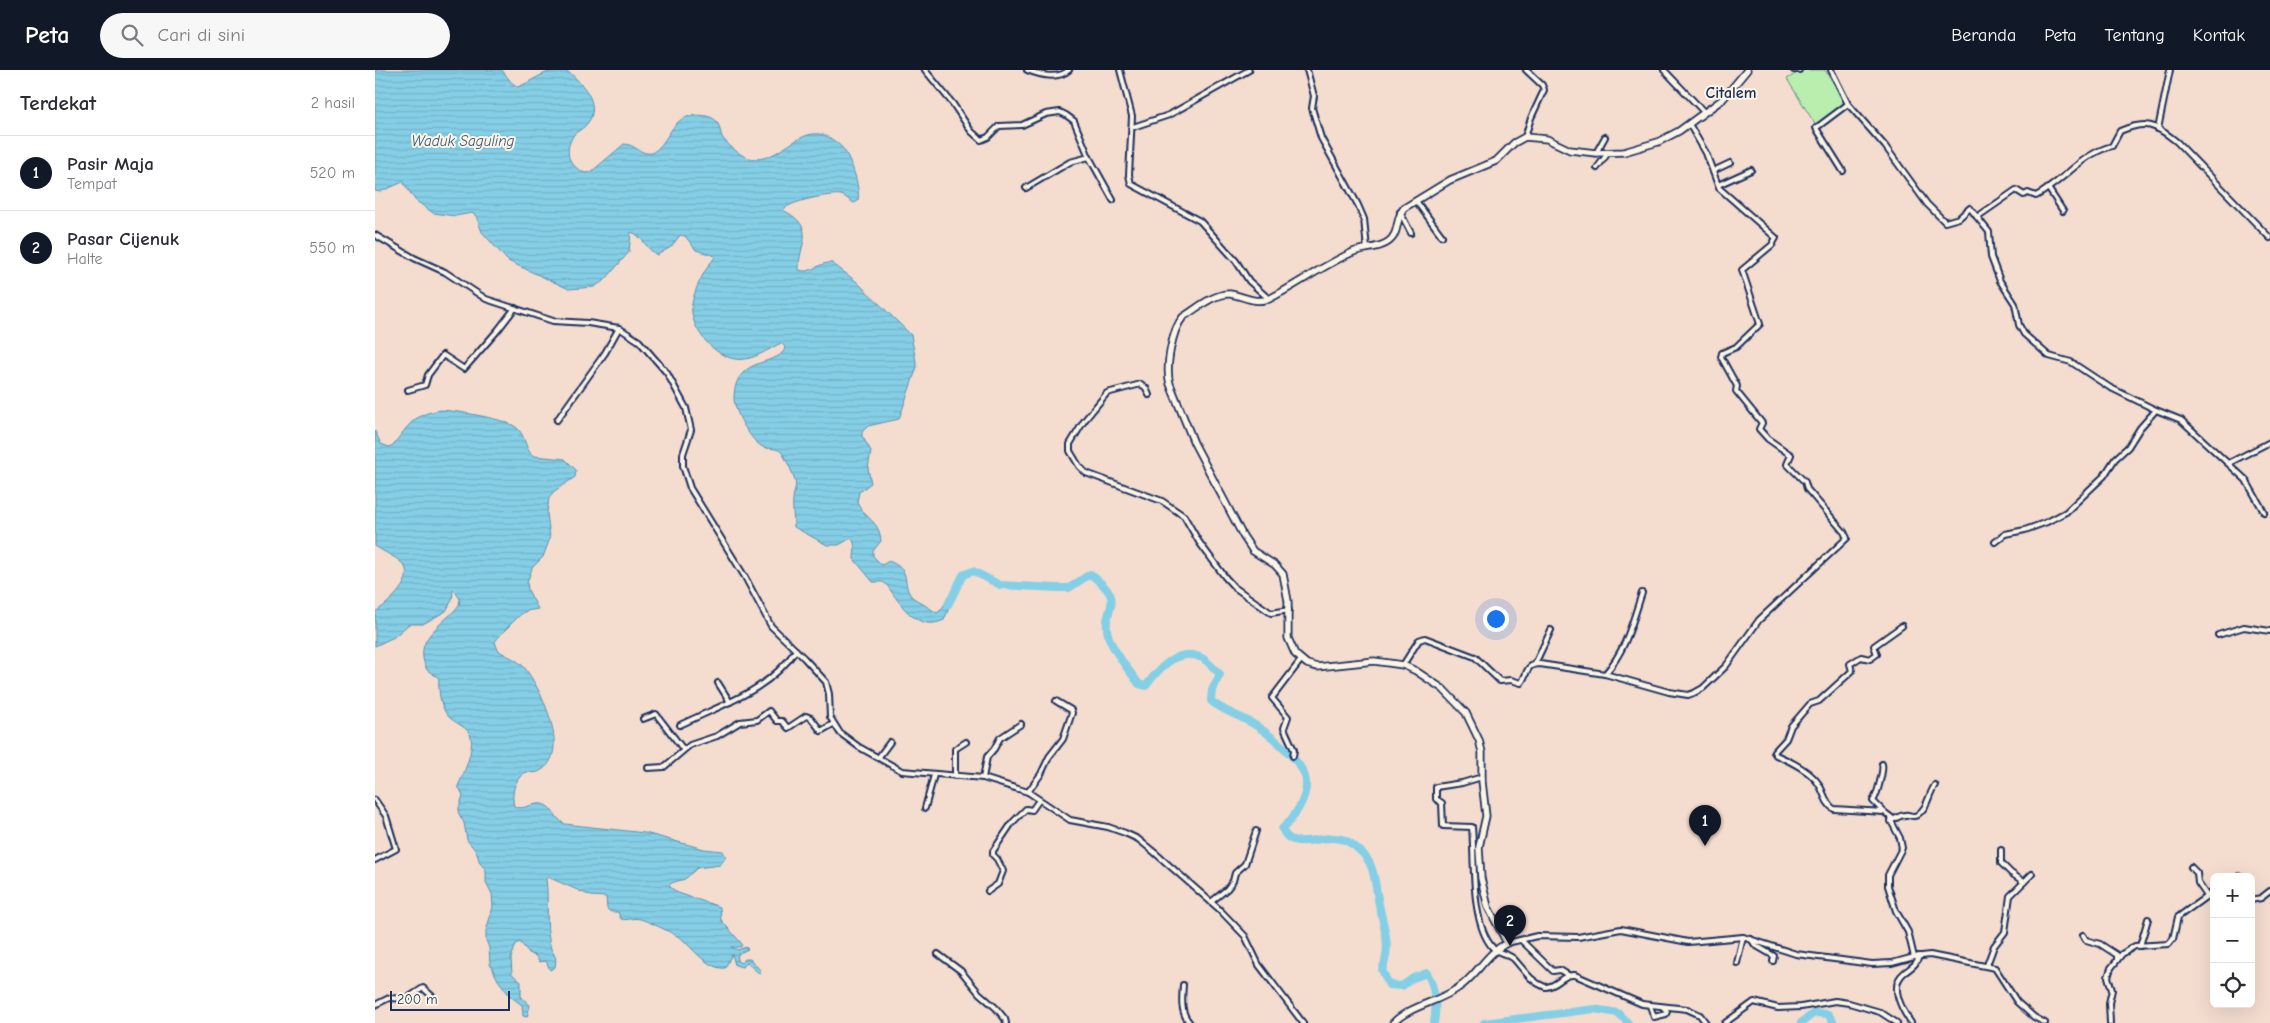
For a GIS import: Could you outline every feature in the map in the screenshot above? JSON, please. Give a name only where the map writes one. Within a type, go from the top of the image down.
[{"type":"main road","points":[[1393,1023],[1404,1014],[1439,1000],[1467,982],[1495,950],[1507,943],[1490,914],[1481,878],[1480,838],[1486,816],[1476,778],[1481,746],[1466,714],[1443,689],[1416,671],[1403,665],[1365,662],[1317,667],[1301,660],[1289,643],[1289,610],[1283,574],[1275,565],[1253,551],[1243,536],[1194,443],[1168,375],[1173,340],[1183,317],[1219,296],[1232,295],[1254,301],[1269,299],[1351,252],[1367,250],[1391,240],[1397,231],[1401,212],[1461,175],[1496,161],[1514,143],[1525,137],[1547,139],[1570,150],[1608,153],[1637,150],[1658,142],[1689,124],[1723,99],[1745,71]]},
{"type":"street","points":[[925,70],[979,139],[984,139],[999,126],[1022,125],[1046,114],[1060,112],[1074,121],[1089,157],[1113,200]]},
{"type":"street","points":[[1027,70],[1050,76],[1065,73],[1069,70]]},
{"type":"street","points":[[1120,70],[1133,127],[1129,175],[1132,186],[1200,221],[1236,261],[1254,286],[1269,299]]},
{"type":"street","points":[[1133,127],[1169,115],[1249,70]]},
{"type":"street","points":[[1307,70],[1314,96],[1311,108],[1321,138],[1364,219],[1367,250]]},
{"type":"street","points":[[1525,137],[1531,118],[1544,90],[1542,85],[1526,70]]},
{"type":"street","points":[[1664,70],[1704,112]]},
{"type":"street","points":[[1794,70],[1799,70]]},
{"type":"street","points":[[1831,70],[1848,104],[1885,146],[1936,215],[1948,223],[1959,218],[1965,210],[1970,208],[1989,232],[1991,257],[2000,281],[2015,304],[2019,326],[2024,334],[2049,356],[2071,362],[2101,382],[2156,410],[2181,420],[2246,480],[2264,512]]},
{"type":"street","points":[[2158,129],[2170,70]]},
{"type":"street","points":[[1843,171],[1816,128],[1848,104]]},
{"type":"street","points":[[1403,665],[1422,638],[1442,643],[1475,657],[1500,681],[1511,680],[1521,683],[1528,667],[1535,664],[1605,674],[1669,692],[1688,695],[1703,688],[1726,666],[1759,620],[1847,537],[1807,489],[1805,482],[1787,464],[1791,455],[1768,439],[1759,429],[1762,423],[1736,391],[1737,386],[1721,357],[1722,354],[1736,347],[1760,324],[1742,270],[1776,239],[1718,185],[1689,124]]},
{"type":"street","points":[[1977,217],[2016,190],[2023,195],[2028,193],[2033,196],[2048,188],[2084,158],[2101,148],[2112,146],[2119,131],[2141,124],[2158,129],[2177,142],[2270,238]]},
{"type":"street","points":[[1596,153],[1605,137]]},
{"type":"street","points":[[1597,168],[1608,153]]},
{"type":"street","points":[[1026,188],[1070,162],[1089,157]]},
{"type":"street","points":[[1713,171],[1730,164]]},
{"type":"street","points":[[1718,185],[1751,170]]},
{"type":"street","points":[[2048,188],[2063,211]]},
{"type":"street","points":[[1417,201],[1442,236]]},
{"type":"street","points":[[1401,212],[1411,233]]},
{"type":"street","points":[[375,236],[414,258],[445,272],[486,299],[553,321],[588,323],[619,328],[639,341],[667,373],[683,400],[691,430],[683,454],[683,466],[687,481],[745,577],[768,622],[781,638],[796,650],[827,684],[829,710],[833,724],[843,736],[877,758],[903,771],[983,778],[1028,792],[1070,820],[1108,827],[1138,839],[1172,866],[1245,936],[1259,965],[1303,1023]]},
{"type":"street","points":[[408,390],[424,385],[428,375],[443,355],[464,369],[499,330],[515,308]]},
{"type":"street","points":[[557,420],[605,353],[619,328]]},
{"type":"street","points":[[1149,395],[1146,388],[1141,384],[1107,393],[1084,421],[1070,444],[1070,452],[1079,466],[1086,473],[1155,498],[1174,509],[1187,519],[1199,542],[1234,587],[1271,613],[1289,610]]},
{"type":"street","points":[[1995,542],[2007,533],[2025,530],[2067,512],[2104,476],[2115,459],[2128,447],[2140,428],[2156,410]]},
{"type":"street","points":[[2229,463],[2270,442]]},
{"type":"street","points":[[1605,674],[1619,658],[1625,645],[1642,593]]},
{"type":"street","points":[[1884,812],[1834,809],[1828,806],[1817,781],[1797,765],[1776,755],[1774,752],[1786,739],[1791,726],[1810,704],[1819,701],[1852,671],[1850,664],[1861,657],[1870,659],[1877,654],[1874,646],[1902,626]]},
{"type":"street","points":[[2218,635],[2244,628],[2270,630]]},
{"type":"street","points":[[1535,664],[1551,630]]},
{"type":"street","points":[[680,725],[731,702],[768,682],[783,668],[796,650]]},
{"type":"street","points":[[1293,756],[1294,751],[1284,728],[1288,717],[1272,700],[1301,660]]},
{"type":"street","points":[[718,683],[731,702]]},
{"type":"street","points":[[1028,792],[1041,774],[1049,757],[1063,739],[1072,716],[1071,710],[1055,701]]},
{"type":"street","points":[[648,768],[668,766],[683,749],[717,736],[740,722],[757,720],[769,711],[777,721],[782,721],[788,728],[806,716],[811,718],[821,731],[833,724]]},
{"type":"street","points":[[643,719],[656,714],[683,749]]},
{"type":"street","points":[[983,778],[987,757],[995,749],[1001,736],[1006,735],[1021,724]]},
{"type":"street","points":[[877,758],[890,742]]},
{"type":"street","points":[[955,776],[955,749],[966,742]]},
{"type":"street","points":[[1883,764],[1884,768],[1879,779],[1877,795],[1873,801],[1892,818],[1891,821],[1900,838],[1901,848],[1888,874],[1888,886],[1896,911],[1908,932],[1914,957]]},
{"type":"street","points":[[925,808],[934,775]]},
{"type":"street","points":[[1476,778],[1462,783],[1436,787],[1435,799],[1442,803],[1443,826],[1472,827],[1472,864],[1485,937],[1495,950],[1511,956],[1526,974],[1545,987],[1554,985],[1568,975]]},
{"type":"street","points":[[1891,821],[1902,815],[1913,816],[1918,814],[1927,804],[1929,793],[1935,785]]},
{"type":"street","points":[[375,800],[386,816],[396,849],[375,860]]},
{"type":"street","points":[[988,891],[998,884],[1003,871],[993,855],[993,851],[1012,823],[1026,809],[1033,810],[1039,800]]},
{"type":"street","points":[[1211,902],[1227,889],[1233,881],[1235,872],[1245,864],[1256,831]]},
{"type":"street","points":[[2001,850],[2001,863],[2024,882]]},
{"type":"street","points":[[2191,867],[2197,873],[2198,883],[2207,896]]},
{"type":"street","points":[[1987,965],[1994,946],[2005,932],[2010,896],[2032,874]]},
{"type":"street","points":[[2255,899],[2261,898],[2270,891]]},
{"type":"street","points":[[2110,1023],[2109,1003],[2112,990],[2108,976],[2117,960],[2129,949],[2140,946],[2167,945],[2170,943],[2177,918],[2210,894]]},
{"type":"street","points":[[2140,946],[2148,919]]},
{"type":"street","points":[[1507,943],[1537,936],[1578,937],[1621,929],[1688,942],[1743,937],[1796,954],[1872,964],[1892,963],[1919,956],[1939,956],[1987,965],[1997,970],[2017,1002],[2034,1017],[2045,1023]]},
{"type":"street","points":[[2083,935],[2086,940],[2100,944],[2117,955],[2117,960]]},
{"type":"street","points":[[1737,964],[1743,937]]},
{"type":"street","points":[[1521,940],[1553,971],[1560,970],[1568,975],[1575,975],[1650,1006],[1687,1009],[1701,1016],[1706,1023]]},
{"type":"street","points":[[1751,940],[1755,945],[1773,956],[1773,961]]},
{"type":"street","points":[[938,954],[961,971],[979,993],[997,1008],[1006,1023]]},
{"type":"street","points":[[1911,1023],[1901,1007],[1898,984],[1901,976],[1912,968],[1919,956]]},
{"type":"street","points":[[1183,985],[1183,1009],[1185,1018],[1190,1023]]},
{"type":"street","points":[[375,1004],[389,998],[406,999],[423,988],[432,996]]},
{"type":"street","points":[[1725,1023],[1754,1002],[1785,1008],[1811,1006],[1835,1001],[1868,1008],[1897,1023]]},
{"type":"street","points":[[1650,1006],[1654,1018],[1666,1014],[1667,1012],[1663,1007]]},
{"type":"green space","points":[[1802,70],[1825,70],[1847,104],[1815,124],[1787,79]]},
{"type":"water","name":"Waduk Saguling","points":[[375,70],[502,70],[511,82],[518,87],[555,70],[567,72],[586,90],[592,104],[593,110],[588,123],[575,133],[571,139],[568,151],[574,166],[585,173],[591,172],[624,144],[652,153],[662,144],[677,123],[692,115],[704,116],[715,120],[724,140],[738,152],[749,158],[760,159],[770,156],[809,135],[819,134],[830,138],[841,146],[854,173],[858,190],[858,201],[854,203],[841,195],[828,195],[801,201],[783,210],[794,217],[804,230],[799,270],[808,271],[823,264],[832,263],[857,282],[911,335],[917,367],[899,419],[868,426],[862,432],[862,436],[871,451],[868,469],[871,483],[859,492],[857,502],[863,512],[878,528],[880,534],[881,541],[873,551],[873,556],[882,565],[889,561],[901,569],[912,597],[937,613],[942,609],[948,597],[953,598],[944,620],[926,623],[918,620],[904,608],[887,585],[883,582],[873,582],[854,559],[855,545],[851,538],[839,545],[827,545],[794,527],[793,497],[795,483],[792,472],[779,450],[761,446],[756,442],[739,416],[734,402],[737,383],[742,373],[750,367],[776,357],[782,353],[785,347],[781,343],[754,356],[745,359],[735,359],[725,356],[716,350],[700,334],[692,314],[692,304],[700,281],[715,256],[696,250],[685,236],[680,235],[671,247],[657,255],[638,236],[631,232],[629,252],[605,280],[594,287],[569,289],[508,261],[482,232],[476,216],[472,213],[455,216],[433,213],[415,200],[403,182],[380,192],[375,191]]},
{"type":"water","points":[[441,410],[482,416],[513,425],[521,432],[531,454],[534,456],[565,459],[576,470],[575,477],[553,492],[549,498],[547,513],[550,538],[543,557],[532,568],[527,583],[528,590],[538,609],[526,611],[495,642],[498,650],[521,664],[531,676],[545,704],[554,735],[554,750],[549,762],[540,771],[534,773],[525,772],[518,779],[513,792],[514,806],[522,808],[541,804],[551,809],[559,820],[565,824],[645,833],[704,849],[723,851],[726,857],[720,865],[697,868],[685,879],[671,883],[669,886],[678,893],[720,907],[721,920],[742,944],[741,947],[731,947],[738,950],[746,947],[748,949],[738,954],[737,961],[741,963],[745,959],[750,959],[761,971],[760,974],[747,963],[742,967],[735,965],[732,954],[725,968],[713,966],[701,958],[682,939],[668,931],[640,919],[621,919],[618,912],[611,912],[607,909],[606,897],[591,896],[548,877],[546,879],[548,928],[550,945],[556,959],[555,967],[550,970],[546,961],[539,962],[536,956],[530,954],[520,942],[516,944],[511,958],[512,974],[521,982],[521,997],[530,1005],[527,1017],[523,1016],[522,1005],[510,996],[498,980],[490,964],[489,948],[486,940],[486,931],[493,907],[492,894],[486,882],[486,870],[480,863],[476,851],[467,840],[464,823],[458,812],[463,795],[458,786],[470,755],[471,737],[467,730],[451,719],[445,712],[440,698],[439,678],[427,670],[423,659],[423,649],[426,641],[431,633],[459,605],[460,599],[453,590],[452,600],[446,611],[423,624],[409,624],[394,637],[375,646],[375,612],[399,590],[404,583],[406,569],[396,558],[375,546],[375,431],[381,444],[389,447],[418,418],[424,414]]},
{"type":"waterway","points":[[948,605],[963,575],[973,571],[1000,585],[1057,588],[1069,588],[1090,574],[1102,584],[1112,599],[1107,619],[1109,638],[1118,656],[1139,684],[1146,686],[1156,673],[1169,661],[1177,657],[1193,655],[1207,661],[1220,674],[1212,690],[1211,701],[1250,722],[1269,735],[1294,758],[1304,775],[1306,788],[1302,801],[1295,814],[1282,829],[1287,837],[1302,841],[1338,838],[1354,846],[1369,862],[1386,934],[1387,951],[1382,970],[1389,985],[1402,986],[1413,978],[1427,973],[1435,997],[1434,1023]]},
{"type":"waterway","points":[[1484,1023],[1594,1009],[1618,1013],[1628,1023]]},
{"type":"waterway","points":[[1801,1023],[1814,1013],[1828,1014],[1834,1023]]},
{"type":"place","name":"Pasir Maja","points":[[1705,846]]},
{"type":"place","name":"Pasar Cijenuk","points":[[1510,946]]},
{"type":"district","name":"Citalem","points":[[1731,93]]}]
